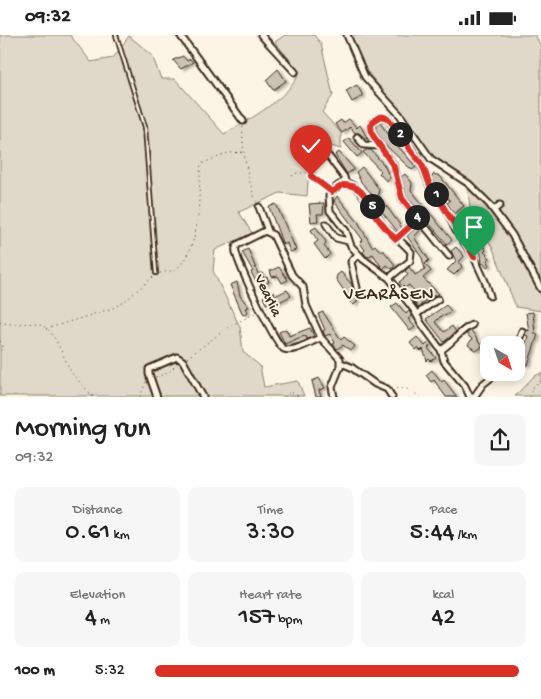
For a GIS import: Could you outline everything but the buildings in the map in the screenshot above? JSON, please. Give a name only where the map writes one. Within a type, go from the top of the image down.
[{"type":"street","points":[[180,35],[243,121]]},
{"type":"street","points":[[261,35],[295,72]]},
{"type":"street","points":[[347,35],[365,77],[400,115],[432,159],[476,190],[494,211],[512,235],[541,289]]},
{"type":"street","points":[[449,256],[402,198],[394,167],[379,146],[371,128],[372,123],[379,117],[389,119],[402,136],[407,139],[409,148],[421,163],[430,186],[474,257],[490,296]]},
{"type":"street","points":[[407,139],[413,135]]},
{"type":"street","points":[[357,137],[364,145],[379,146]]},
{"type":"street","points":[[329,157],[344,177],[346,185]]},
{"type":"street","points":[[389,278],[412,257],[407,248],[396,239],[375,214],[365,195],[357,188],[346,185],[332,192],[328,199],[329,207],[346,231],[348,241],[358,255],[389,278],[441,349],[444,361],[465,386],[470,397]]},
{"type":"street","points":[[494,211],[500,205]]},
{"type":"street","name":"Vearlia","points":[[259,207],[268,231],[275,238],[292,275],[303,287],[306,305],[321,338],[341,363],[351,367],[375,384],[390,390]]},
{"type":"street","points":[[396,239],[418,219]]},
{"type":"street","points":[[326,224],[336,238],[348,241]]},
{"type":"street","name":"Vearlia","points":[[268,231],[251,237],[236,247],[237,257],[256,297],[257,306],[262,311],[277,342],[284,349],[293,349],[321,338]]},
{"type":"street","points":[[357,288],[351,262],[358,255]]},
{"type":"street","points":[[417,314],[438,299]]},
{"type":"street","points":[[441,349],[464,329],[472,325]]},
{"type":"street","points":[[520,336],[522,331]]},
{"type":"street","points":[[157,397],[150,378],[149,369],[177,357],[182,361],[203,397]]},
{"type":"street","points":[[334,397],[332,387],[341,363]]},
{"type":"street","points":[[474,397],[487,381]]},
{"type":"street","points":[[390,390],[392,397]]},
{"type":"lane","points":[[116,35],[146,127],[156,273]]},
{"type":"path","points":[[243,121],[252,191],[259,207]]},
{"type":"path","points":[[46,329],[113,308],[124,302],[156,273],[168,273],[176,270],[189,251],[198,222],[201,164],[228,153],[246,152]]},
{"type":"path","points":[[292,176],[297,173],[308,173],[332,192]]},
{"type":"path","points":[[140,397],[142,386],[150,378],[164,375],[173,365],[182,361],[230,326],[262,311]]},
{"type":"path","points":[[0,322],[10,324],[32,323],[46,329],[60,348],[73,375],[93,397]]},
{"type":"path","points":[[0,341],[3,348],[0,351]]},
{"type":"path","points":[[530,397],[534,385],[541,381]]},
{"type":"path","points":[[390,390],[405,388],[421,397]]},
{"type":"path","points":[[284,397],[290,392],[301,397]]},
{"type":"shaded area","points":[[0,35],[70,35],[91,62],[113,58],[129,36],[152,55],[161,79],[175,79],[224,134],[278,99],[295,82],[300,72],[275,42],[285,35],[314,35],[321,44],[333,95],[322,112],[341,133],[341,149],[307,139],[295,145],[316,174],[308,181],[307,196],[280,193],[239,212],[252,233],[215,250],[213,271],[240,327],[243,352],[260,366],[264,387],[298,381],[304,396],[0,396]]},
{"type":"shaded area","points":[[350,35],[535,35],[541,46],[541,311],[516,307],[493,249],[470,207],[468,191],[456,172],[431,154],[364,67]]},
{"type":"shaded area","points":[[541,372],[541,396],[515,396],[534,376]]},
{"type":"district","name":"VEARÅSEN","points":[[389,293]]},
{"type":"route","points":[[311,176],[332,192],[343,185],[359,189],[372,205],[377,217],[396,239],[418,219],[402,198],[394,167],[371,132],[371,125],[376,119],[382,117],[389,119],[402,136],[407,139],[409,148],[421,163],[430,186],[474,257]]}]
